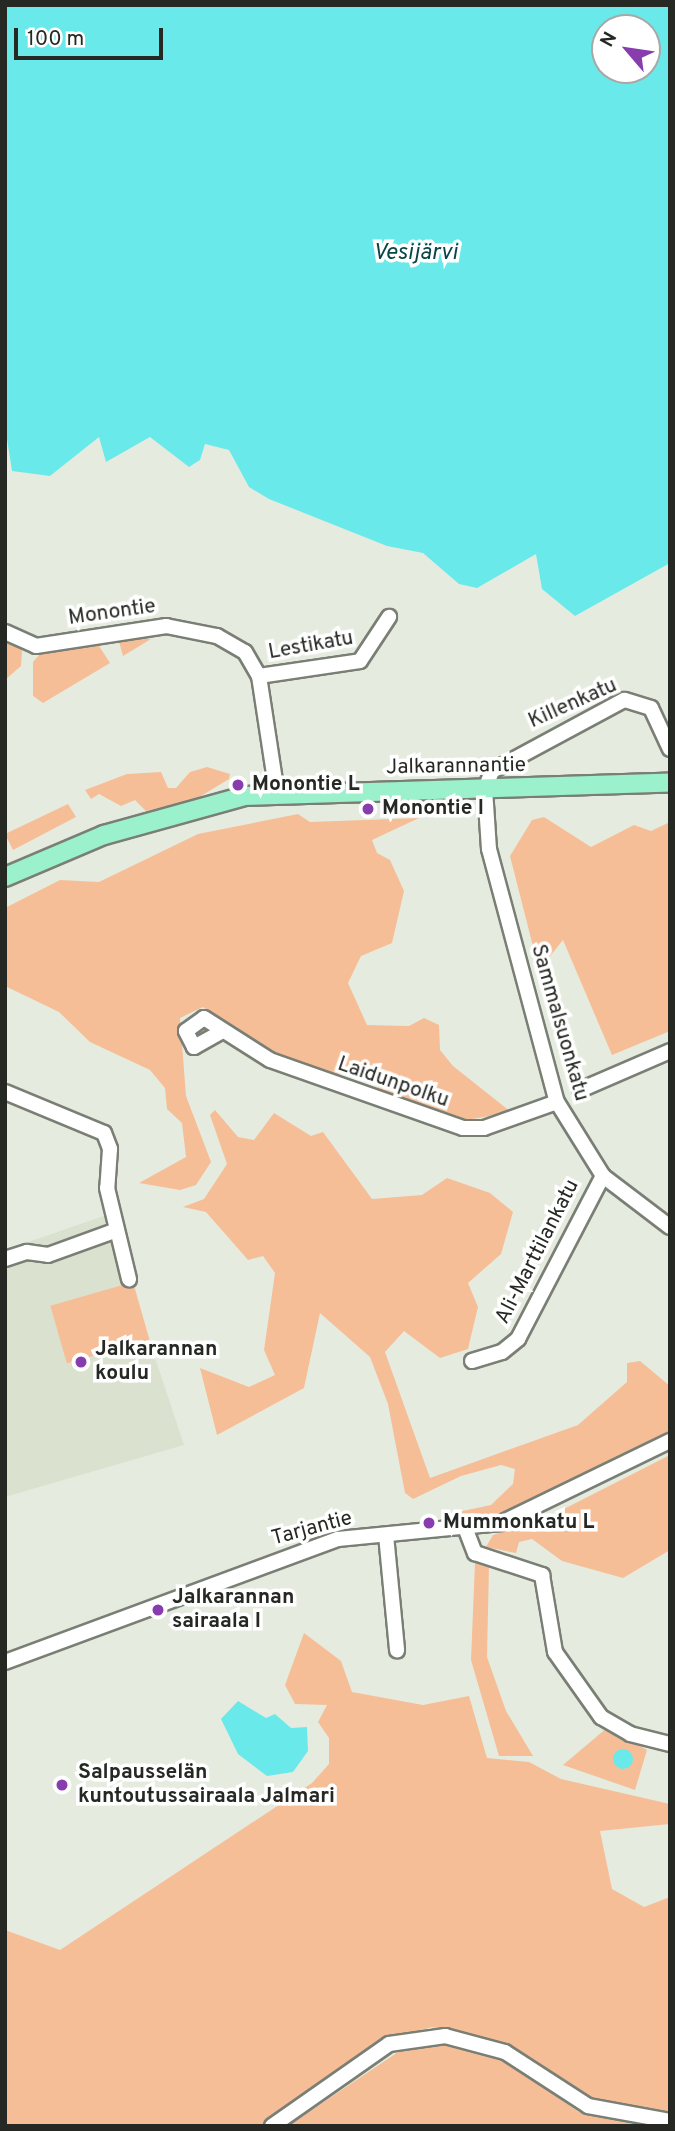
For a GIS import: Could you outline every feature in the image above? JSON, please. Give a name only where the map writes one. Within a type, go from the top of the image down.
[{"type":"main road","name":"Jalkarannantie","points":[[5,877],[104,835],[202,804],[277,793],[670,783]]},
{"type":"street","name":"Lestikatu","points":[[259,676],[360,661],[388,617]]},
{"type":"street","name":"Monontie","points":[[5,632],[36,646],[140,627],[194,628],[245,652],[259,676],[277,793]]},
{"type":"street","name":"Killenkatu","points":[[485,789],[492,771],[624,700],[651,708],[670,749]]},
{"type":"street","name":"Sammalsuonkatu","points":[[485,789],[489,849],[557,1102],[603,1176],[670,1227]]},
{"type":"street","name":"Laidunpolku","points":[[221,1032],[270,1060],[463,1128],[484,1128],[557,1102]]},
{"type":"street","points":[[580,1090],[670,1051]]},
{"type":"street","points":[[5,1092],[104,1133],[117,1230],[129,1279]]},
{"type":"street","name":"Ali-Marttilankatu","points":[[471,1361],[502,1352],[518,1339],[603,1176]]},
{"type":"street","points":[[5,1259],[27,1252],[48,1255],[117,1230]]},
{"type":"street","name":"Tarjantie","points":[[5,1662],[316,1546],[386,1535],[466,1530],[536,1509],[670,1441]]},
{"type":"street","points":[[466,1530],[475,1553],[541,1575],[555,1652],[593,1709],[630,1734],[670,1744]]},
{"type":"street","points":[[386,1535],[397,1650]]},
{"type":"street","points":[[272,2126],[389,2044],[445,2036],[505,2052],[588,2106],[670,2120]]},
{"type":"shaded area","points":[[5,628],[22,651],[21,666],[5,680]]},
{"type":"shaded area","points":[[128,636],[151,639],[123,656],[118,638]]},
{"type":"shaded area","points":[[89,645],[99,646],[110,663],[43,703],[33,696],[33,662],[40,654]]},
{"type":"shaded area","points":[[207,767],[230,774],[229,779],[196,799],[146,811],[135,800],[121,806],[99,794],[91,799],[85,790],[127,774],[161,772],[168,788],[176,788],[190,772]]},
{"type":"shaded area","points":[[68,804],[76,817],[13,850],[5,834]]},
{"type":"shaded area","points":[[298,814],[310,822],[419,818],[372,840],[377,853],[390,860],[404,891],[392,943],[361,956],[348,983],[367,1025],[409,1026],[424,1018],[439,1025],[440,1050],[453,1066],[511,1112],[461,1121],[377,1094],[379,1068],[353,1060],[335,1079],[251,1044],[203,1007],[180,1018],[186,1096],[211,1162],[196,1185],[180,1190],[139,1183],[186,1157],[182,1123],[167,1109],[165,1088],[150,1070],[90,1042],[59,1012],[5,986],[5,908],[60,880],[99,882],[198,834]]},
{"type":"shaded area","points":[[544,817],[591,847],[634,825],[651,831],[670,822],[670,1031],[612,1055],[563,940],[539,970],[510,856],[532,820]]},
{"type":"shaded area","points":[[215,1110],[238,1137],[254,1140],[274,1113],[311,1136],[323,1132],[372,1199],[422,1195],[447,1178],[490,1193],[513,1212],[501,1254],[468,1283],[478,1307],[468,1349],[440,1358],[404,1331],[385,1352],[430,1478],[578,1425],[627,1382],[627,1363],[640,1361],[670,1386],[670,1437],[606,1463],[536,1503],[496,1518],[464,1522],[458,1512],[491,1505],[513,1484],[515,1469],[501,1465],[461,1476],[413,1499],[405,1493],[388,1404],[370,1357],[320,1313],[304,1388],[217,1435],[200,1368],[249,1387],[275,1375],[264,1350],[275,1273],[263,1256],[248,1260],[206,1212],[183,1207],[204,1199],[227,1164],[210,1115]]},
{"type":"shaded area","name":"Jalkarannan koulu","points":[[118,1211],[129,1279],[184,1445],[5,1497],[5,1250]]},
{"type":"shaded area","points":[[133,1282],[150,1340],[67,1363],[50,1306]]},
{"type":"shaded area","points":[[670,1455],[670,1550],[623,1578],[562,1561],[532,1539],[519,1542],[516,1553],[486,1547],[493,1535],[554,1514]]},
{"type":"shaded area","points":[[475,1562],[489,1566],[487,1657],[506,1711],[533,1756],[499,1756],[471,1660]]},
{"type":"shaded area","points":[[304,1633],[341,1661],[352,1692],[423,1705],[469,1696],[487,1758],[529,1762],[561,1779],[670,1804],[670,1824],[600,1831],[612,1889],[644,1907],[670,1897],[670,2113],[609,2108],[582,2098],[528,2057],[492,2040],[432,2027],[375,2045],[262,2126],[5,2126],[5,1930],[60,1950],[312,1783],[329,1764],[329,1738],[318,1722],[327,1705],[295,1704],[285,1685]]},
{"type":"shaded area","points":[[608,1727],[647,1750],[635,1790],[563,1765]]},
{"type":"shaded area","points":[[443,2045],[497,2056],[579,2112],[644,2126],[288,2126],[401,2050]]},
{"type":"water","name":"Vesijärvi","points":[[5,5],[670,5],[670,563],[575,616],[542,589],[536,554],[477,588],[459,584],[423,553],[387,546],[269,499],[249,487],[229,450],[205,444],[200,460],[189,467],[150,437],[106,462],[99,437],[50,476],[12,471],[5,426]]},
{"type":"water","points":[[238,1701],[266,1718],[275,1714],[291,1728],[307,1727],[308,1751],[293,1772],[267,1776],[238,1754],[221,1719]]},
{"type":"water","points":[[623,1749],[630,1752],[633,1759],[630,1766],[623,1769],[616,1766],[613,1759],[616,1752]]},
{"type":"place","name":"Monontie L","points":[[238,785]]},
{"type":"place","name":"Monontie I","points":[[368,809]]},
{"type":"place","name":"Jalkarannan koulu","points":[[81,1362]]},
{"type":"place","name":"Mummonkatu L","points":[[429,1523]]},
{"type":"place","name":"Jalkarannan sairaala I","points":[[158,1610]]},
{"type":"place","name":"Salpausselän kuntoutussairaala Jalmari","points":[[62,1785]]}]
